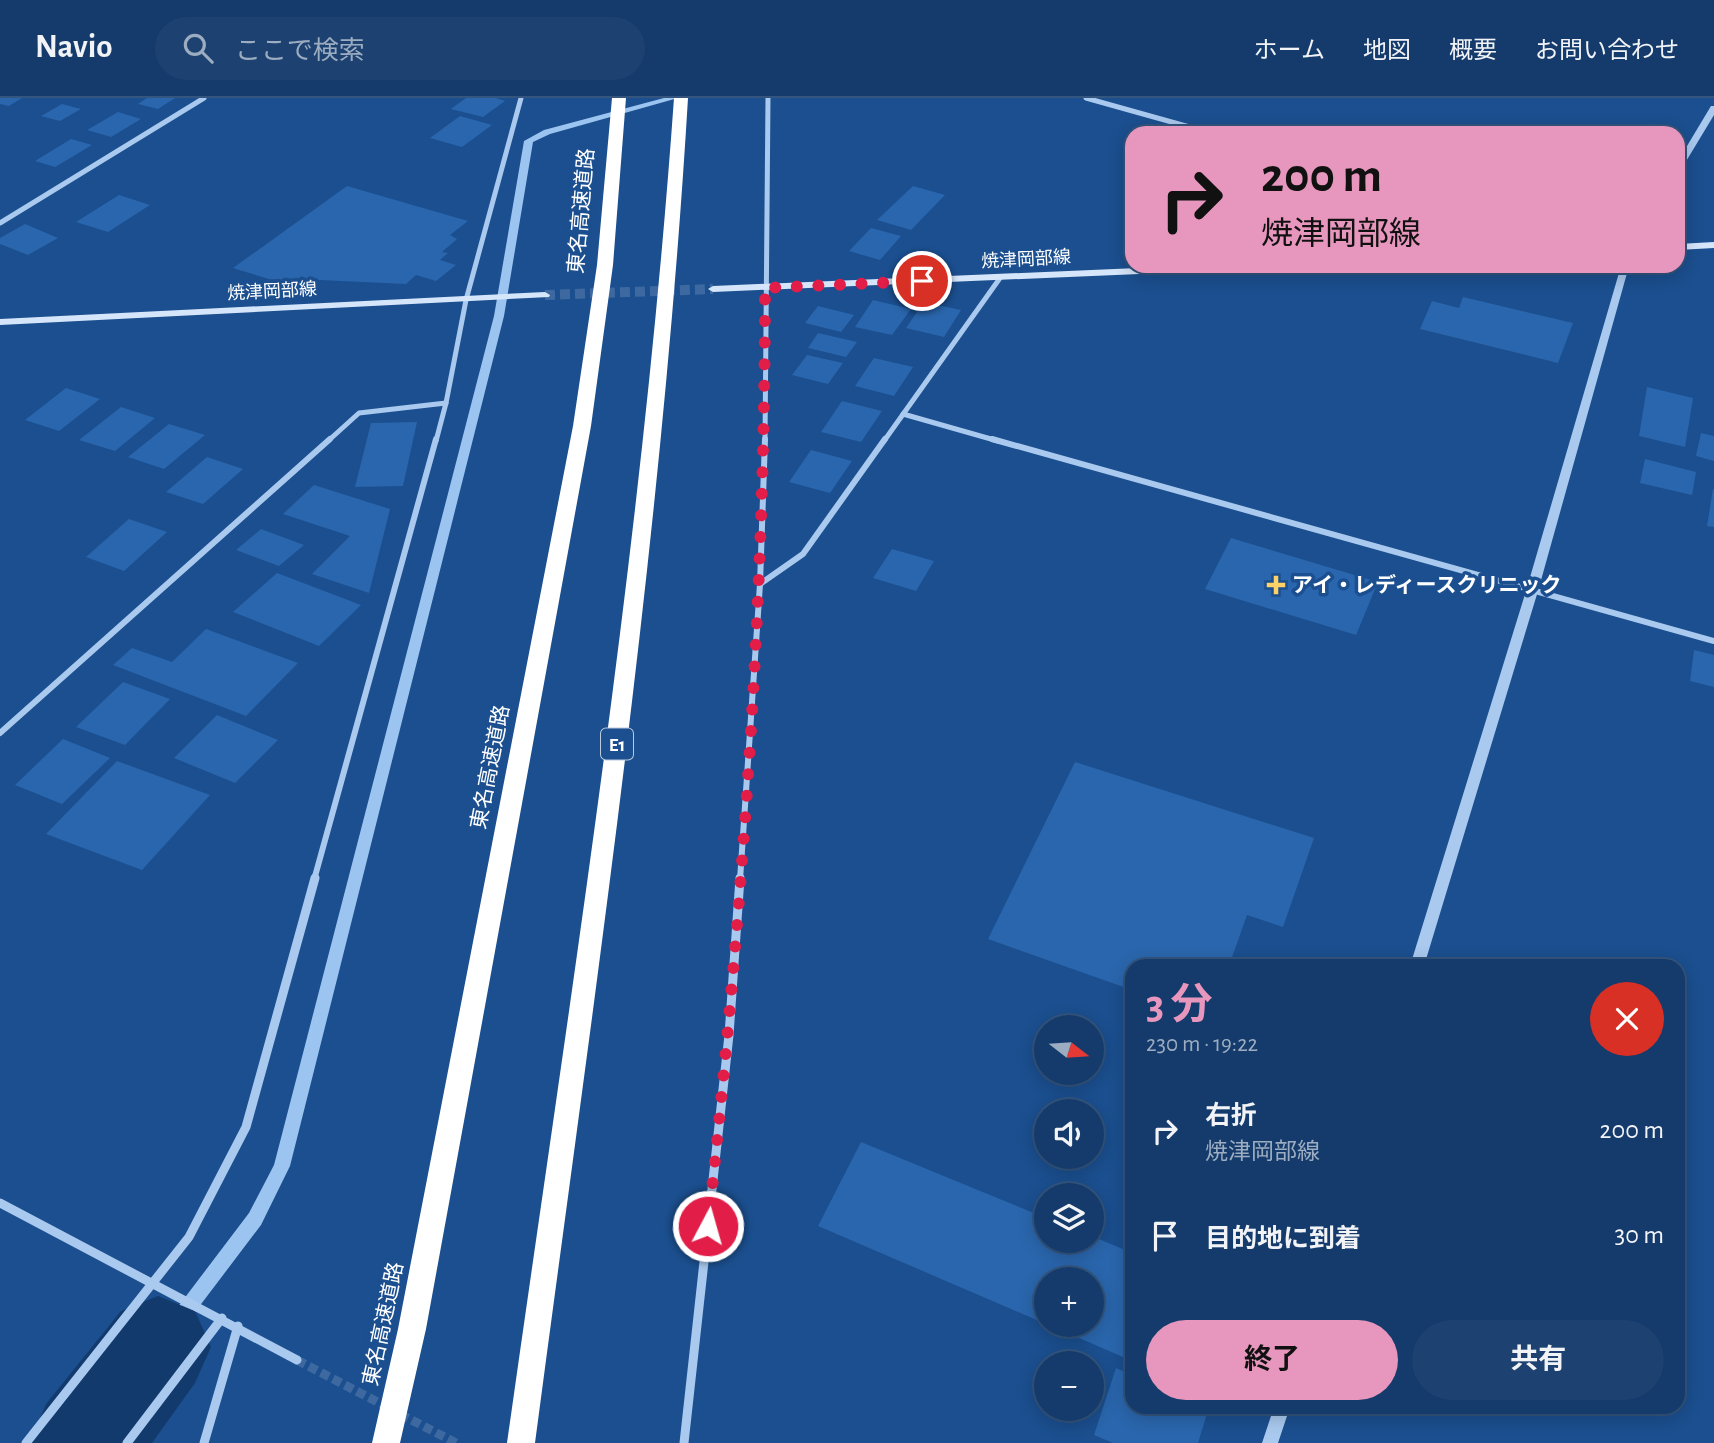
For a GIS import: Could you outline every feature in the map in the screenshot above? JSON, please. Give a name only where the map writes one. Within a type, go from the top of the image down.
[{"type":"highway","name":"東名高速道路","points":[[386,1443],[420,1288],[582,426],[605,265],[619,98]]},
{"type":"highway","name":"E1","points":[[523,1443],[625,682],[670,265],[681,98]]},
{"type":"main road","points":[[1685,247],[1714,245]]},
{"type":"main road","name":"焼津岡部線","points":[[713,289],[1125,272]]},
{"type":"main road","name":"焼津岡部線","points":[[0,322],[545,295]]},
{"type":"street","points":[[0,223],[204,98]]},
{"type":"street","points":[[26,1443],[189,1237],[246,1127],[446,403],[466,300],[521,98]]},
{"type":"street","points":[[684,1443],[729,1035],[760,584],[766,423],[768,98]]},
{"type":"street","points":[[1087,98],[1186,126]]},
{"type":"street","points":[[1685,156],[1714,108]]},
{"type":"street","points":[[1419,959],[1532,591],[1623,273]]},
{"type":"street","points":[[760,584],[803,554],[1000,278]]},
{"type":"street","points":[[0,733],[359,413],[446,403]]},
{"type":"street","points":[[903,414],[1714,641]]},
{"type":"street","points":[[0,1203],[238,1326],[297,1360]]},
{"type":"street","points":[[127,1443],[222,1318]]},
{"type":"street","points":[[204,1443],[238,1326]]},
{"type":"street","points":[[1270,1443],[1280,1414]]},
{"type":"building","points":[[0,98],[22,98],[9,106],[0,104]]},
{"type":"building","points":[[147,98],[175,98],[158,109],[138,104]]},
{"type":"building","points":[[466,98],[496,98],[505,101],[483,117],[451,109]]},
{"type":"building","points":[[62,104],[81,109],[60,121],[41,116]]},
{"type":"building","points":[[118,112],[141,119],[111,137],[87,130]]},
{"type":"building","points":[[460,116],[492,125],[462,147],[430,138]]},
{"type":"building","points":[[71,139],[92,145],[55,167],[35,161]]},
{"type":"building","points":[[347,186],[468,221],[450,235],[457,239],[442,252],[448,253],[440,260],[456,265],[436,281],[416,275],[406,284],[297,279],[288,285],[233,268]]},
{"type":"building","points":[[913,186],[945,195],[911,230],[877,220]]},
{"type":"building","points":[[119,195],[150,205],[108,232],[76,222]]},
{"type":"building","points":[[25,224],[58,238],[28,255],[0,244],[0,238]]},
{"type":"building","points":[[871,228],[901,236],[880,260],[849,251]]},
{"type":"building","points":[[1463,297],[1573,323],[1558,363],[1420,329],[1432,301],[1459,308]]},
{"type":"building","points":[[873,300],[911,309],[892,335],[855,327]]},
{"type":"building","points":[[924,302],[961,310],[944,337],[906,328]]},
{"type":"building","points":[[818,306],[854,315],[841,332],[805,323]]},
{"type":"building","points":[[818,333],[857,342],[846,357],[808,348]]},
{"type":"building","points":[[807,355],[843,363],[828,384],[792,375]]},
{"type":"building","points":[[874,358],[913,367],[894,396],[855,386]]},
{"type":"building","points":[[1647,387],[1693,398],[1685,447],[1639,436]]},
{"type":"building","points":[[66,388],[100,399],[59,431],[25,420]]},
{"type":"building","points":[[842,401],[882,411],[861,442],[821,432]]},
{"type":"building","points":[[121,407],[155,418],[115,451],[79,440]]},
{"type":"building","points":[[417,422],[403,486],[355,487],[371,423]]},
{"type":"building","points":[[169,424],[205,435],[164,469],[128,457]]},
{"type":"building","points":[[1701,433],[1714,436],[1714,461],[1696,456]]},
{"type":"building","points":[[811,450],[852,461],[830,493],[789,482]]},
{"type":"building","points":[[207,457],[243,469],[203,504],[166,492]]},
{"type":"building","points":[[1645,459],[1696,472],[1692,495],[1640,483]]},
{"type":"building","points":[[314,485],[390,509],[369,593],[312,574],[350,536],[283,514]]},
{"type":"building","points":[[1714,489],[1714,527],[1707,526]]},
{"type":"building","points":[[129,519],[167,532],[124,571],[86,557]]},
{"type":"building","points":[[261,529],[304,545],[279,566],[236,550]]},
{"type":"building","points":[[1231,538],[1378,582],[1356,635],[1205,589]]},
{"type":"building","points":[[892,549],[934,561],[916,591],[873,578]]},
{"type":"building","points":[[277,573],[361,605],[319,646],[233,612]]},
{"type":"building","points":[[206,629],[298,663],[246,716],[113,665],[132,648],[172,662]]},
{"type":"building","points":[[1694,650],[1714,655],[1714,687],[1690,681]]},
{"type":"building","points":[[123,682],[170,699],[125,745],[76,727]]},
{"type":"building","points":[[217,715],[278,740],[235,783],[174,758]]},
{"type":"building","points":[[63,739],[110,758],[62,804],[15,785]]},
{"type":"building","points":[[117,761],[210,795],[142,870],[46,834]]},
{"type":"building","points":[[1075,762],[1314,838],[1283,927],[1247,915],[1231,959],[1125,959],[1125,988],[988,939]]},
{"type":"building","points":[[861,1142],[1034,1213],[1034,1253],[1104,1253],[1104,1241],[1125,1250],[1123,1357],[1077,1337],[1104,1337],[1104,1267],[1034,1267],[1034,1319],[818,1226]]},
{"type":"building","points":[[1116,1368],[1125,1372],[1125,1414],[1207,1414],[1198,1443],[1113,1443],[1094,1435],[1099,1421],[1104,1421],[1104,1405]]},
{"type":"waterway","points":[[158,1347],[255,1219],[282,1166],[499,316],[529,141],[547,132],[674,98]]},
{"type":"waterway","points":[[85,1443],[158,1347]]},
{"type":"tunnel","points":[[545,295],[713,289]]},
{"type":"tunnel","points":[[297,1360],[389,1408]]},
{"type":"tunnel","points":[[400,1414],[456,1443]]},
{"type":"place","name":"アイ・レディースクリニック","points":[[1276,585]]},
{"type":"route","points":[[708,1226],[729,1035],[760,584],[766,423],[765,288],[922,281]]}]
